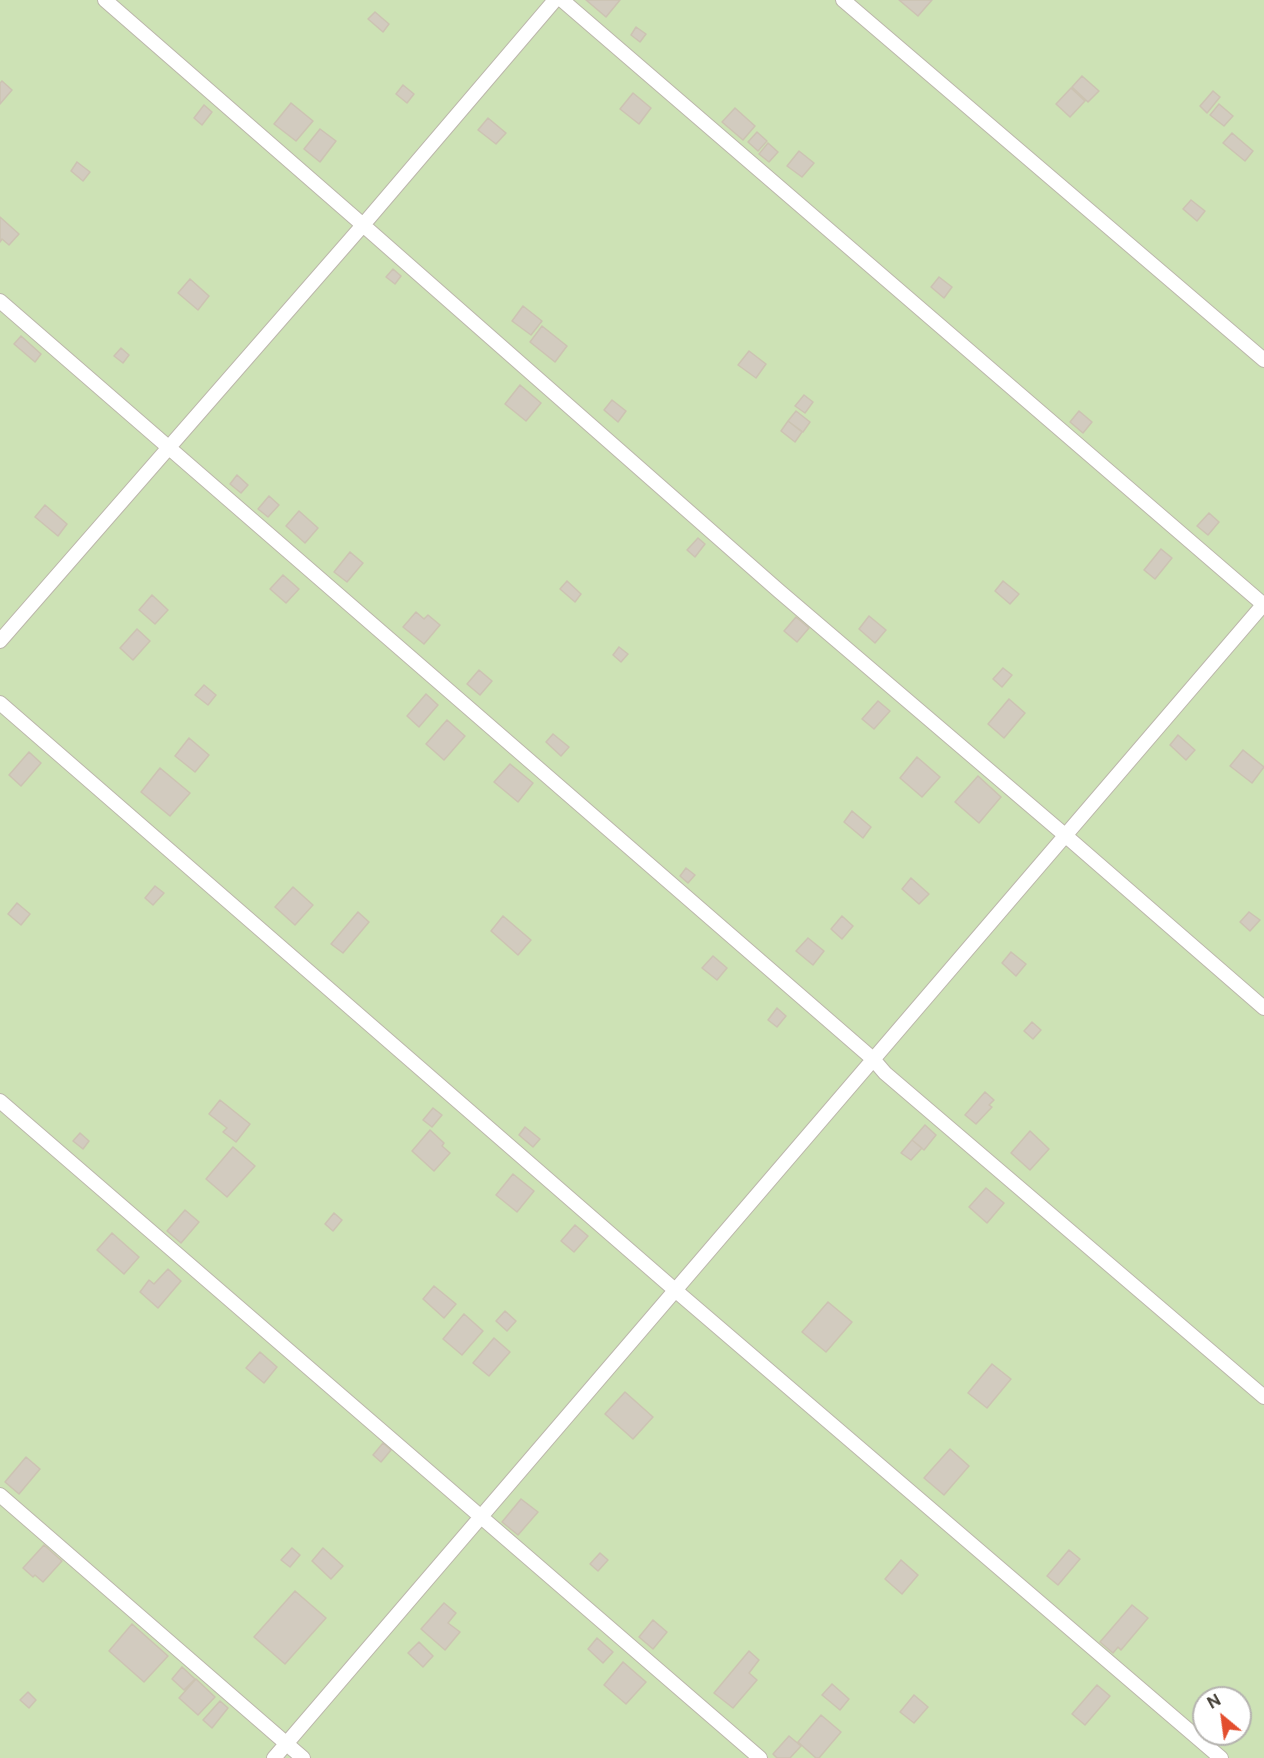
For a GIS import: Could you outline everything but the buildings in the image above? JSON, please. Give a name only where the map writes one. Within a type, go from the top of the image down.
[{"type":"lane","points":[[105,0],[779,591],[1264,1008]]},
{"type":"lane","points":[[0,641],[363,225],[555,0]]},
{"type":"lane","points":[[274,1758],[1264,605],[562,0]]},
{"type":"lane","points":[[843,0],[1264,360]]},
{"type":"lane","points":[[0,301],[873,1059],[885,1073],[1264,1397]]},
{"type":"lane","points":[[0,703],[675,1290],[1221,1758]]},
{"type":"lane","points":[[0,1101],[760,1758]]},
{"type":"lane","points":[[0,1495],[303,1758]]},
{"type":"green space","points":[[0,0],[1264,0],[1264,1758],[0,1758]]}]
